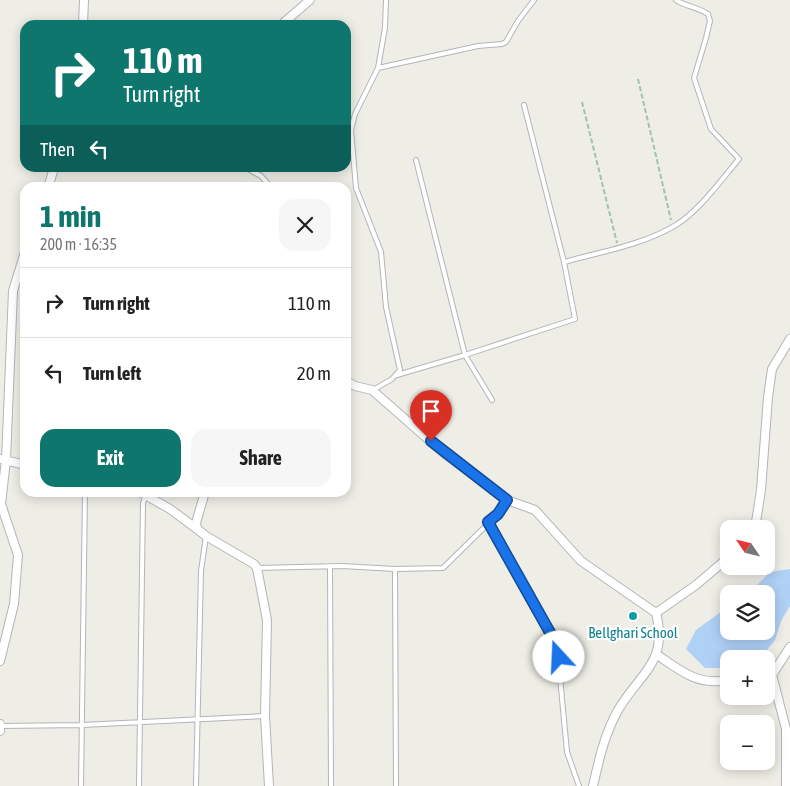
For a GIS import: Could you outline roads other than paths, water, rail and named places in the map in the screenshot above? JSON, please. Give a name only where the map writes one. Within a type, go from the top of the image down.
[{"type":"street","points":[[83,20],[84,0]]},
{"type":"street","points":[[288,20],[310,0]]},
{"type":"street","points":[[0,661],[14,604],[18,555],[2,504],[12,291],[20,268]]},
{"type":"street","points":[[756,520],[761,490],[772,369],[790,339]]},
{"type":"street","points":[[351,384],[372,390],[445,454],[507,500],[535,510],[581,561],[656,613],[660,645],[651,667],[618,711],[603,741],[593,786]]},
{"type":"street","points":[[3,459],[20,464]]},
{"type":"street","points":[[148,497],[206,536],[254,564],[257,568],[266,620],[265,716],[269,786]]},
{"type":"street","points":[[197,529],[196,523],[204,497]]},
{"type":"street","points":[[656,613],[696,585],[720,565]]},
{"type":"street","points":[[775,667],[790,647]]},
{"type":"street","points":[[656,654],[690,677],[713,683],[720,682]]},
{"type":"street","points":[[775,694],[786,729],[786,786]]},
{"type":"street","points":[[0,725],[0,731]]},
{"type":"lane","points":[[386,0],[383,47],[378,68],[355,114],[351,130],[356,188],[381,252],[386,307],[400,370],[397,375]]},
{"type":"lane","points":[[378,68],[478,46],[502,44],[506,42],[518,21],[534,0]]},
{"type":"lane","points":[[564,262],[656,236],[672,227],[706,198],[739,159],[710,129],[694,78],[710,20],[708,14],[696,6],[687,6],[676,0]]},
{"type":"lane","points":[[372,390],[397,375],[575,319],[564,262],[524,105]]},
{"type":"lane","points":[[416,160],[465,355],[492,400]]},
{"type":"lane","points":[[254,172],[266,182]]},
{"type":"lane","points":[[81,786],[85,497]]},
{"type":"lane","points":[[139,786],[143,497]]},
{"type":"lane","points":[[257,568],[330,566],[395,570],[443,568],[498,514],[507,500]]},
{"type":"lane","points":[[488,522],[557,645],[567,752],[580,786]]},
{"type":"lane","points":[[196,786],[201,571],[206,536]]},
{"type":"lane","points":[[330,566],[331,786]]},
{"type":"lane","points":[[395,570],[396,786]]},
{"type":"lane","points":[[0,725],[82,725],[198,721],[265,716]]},
{"type":"water","points":[[790,569],[790,606],[781,621],[775,640],[775,585],[757,585],[767,575],[775,575],[775,571]]},
{"type":"water","points":[[720,613],[720,640],[775,640],[767,650],[720,650],[720,668],[705,668],[686,649],[696,630]]},
{"type":"place","name":"Bellghari School","points":[[633,616]]}]
